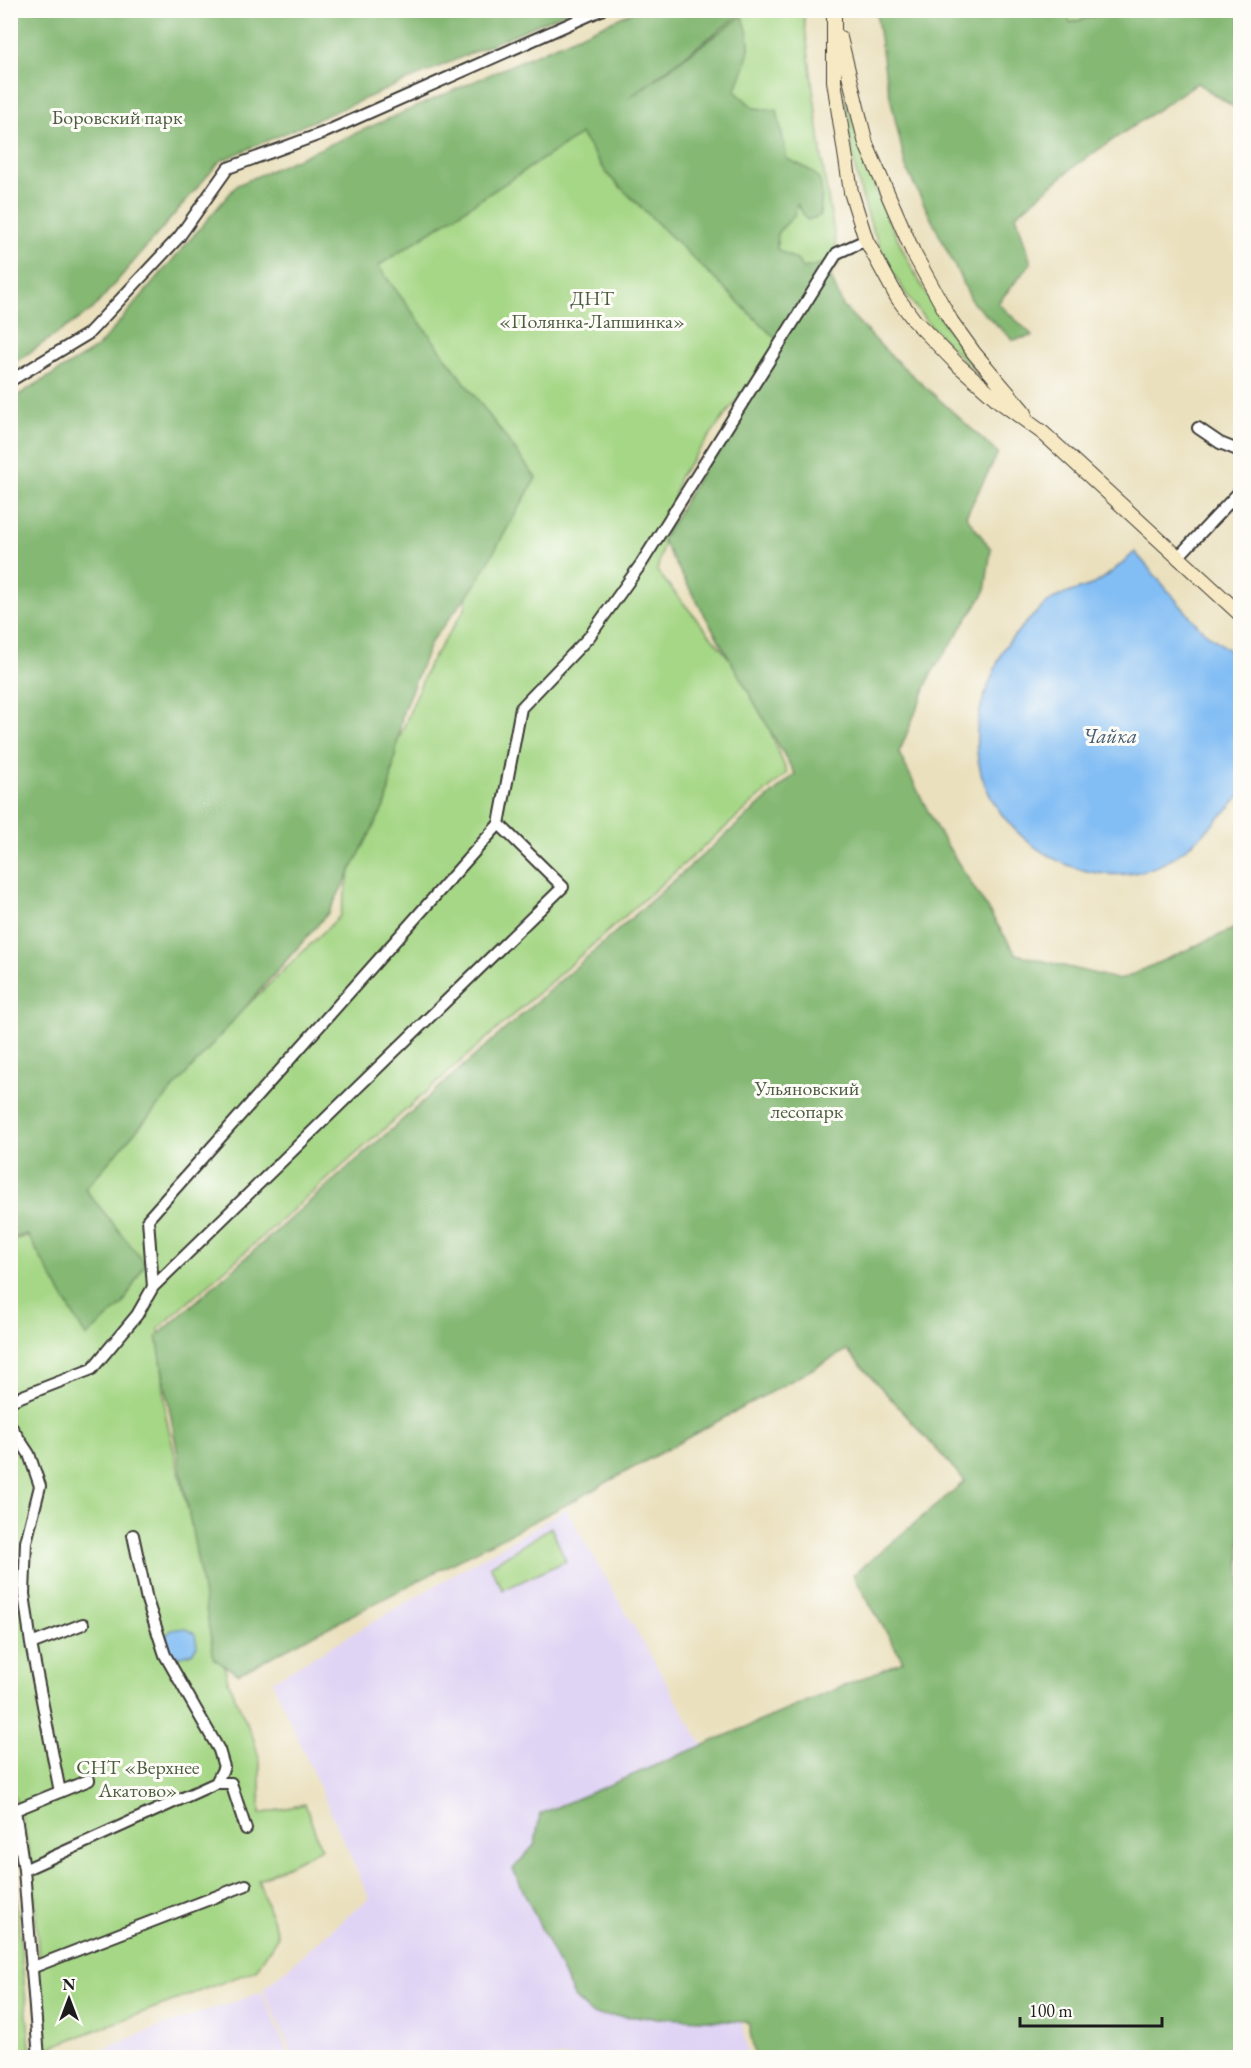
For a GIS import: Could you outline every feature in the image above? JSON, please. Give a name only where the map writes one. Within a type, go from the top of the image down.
[{"type":"main road","points":[[834,12],[834,81],[850,192],[866,240],[880,269],[914,320],[990,393],[1042,433],[1179,556],[1240,615]]},
{"type":"main road","points":[[834,12],[866,144],[884,189],[931,289],[974,353],[1042,433]]},
{"type":"street","points":[[10,381],[88,334],[179,237],[228,168],[323,133],[601,10]]},
{"type":"street","points":[[153,1287],[148,1219],[499,824],[521,708],[589,637],[641,564],[837,252],[866,240]]},
{"type":"street","points":[[1198,428],[1220,443],[1240,451]]},
{"type":"street","points":[[1179,556],[1240,491]]},
{"type":"street","points":[[10,1401],[92,1369],[137,1315],[153,1287],[563,887],[499,824]]},
{"type":"street","points":[[10,1425],[29,1454],[40,1486],[26,1542],[24,1571],[31,1644],[60,1792]]},
{"type":"street","points":[[134,1535],[147,1600],[165,1655],[219,1750],[224,1767],[216,1783]]},
{"type":"street","points":[[31,1644],[83,1624]]},
{"type":"street","points":[[39,2058],[24,1870],[13,1806],[60,1792],[89,1780]]},
{"type":"street","points":[[24,1870],[216,1783],[231,1783],[246,1829]]},
{"type":"street","points":[[31,1968],[246,1885]]},
{"type":"shaded area","points":[[566,1509],[744,1817],[742,2025],[749,2057],[294,2057],[263,1989],[369,1898],[272,1681]]},
{"type":"shaded area","points":[[262,1992],[290,2057],[85,2057],[140,2034]]},
{"type":"green space","name":"Боровский парк","points":[[11,10],[569,11],[220,161],[93,309],[11,365]]},
{"type":"green space","points":[[1067,10],[1113,11],[1069,23]]},
{"type":"green space","name":"Ульяновский лесопарк","points":[[635,11],[744,11],[629,98],[742,16],[749,45],[746,62],[735,91],[754,108],[777,110],[787,159],[808,169],[821,185],[820,216],[807,220],[797,204],[794,216],[778,232],[777,249],[797,260],[803,268],[825,263],[843,306],[889,354],[998,453],[966,516],[991,549],[985,592],[931,674],[899,753],[938,831],[1016,954],[1120,980],[1240,926],[1240,2057],[755,2057],[748,2022],[593,2015],[575,1999],[513,1869],[535,1844],[540,1814],[903,1661],[853,1575],[965,1481],[847,1350],[571,1502],[238,1674],[214,1659],[157,1336],[795,774],[662,540],[778,341],[607,174],[581,134],[378,266],[536,478],[475,585],[431,642],[403,711],[387,801],[329,912],[85,1189],[145,1263],[123,1304],[86,1337],[27,1234],[11,1239],[10,400],[97,348],[237,185]]},
{"type":"green space","name":"ДНТ «Полянка-Лапшинка»","points":[[725,11],[803,11],[824,174],[839,263],[679,477],[657,571],[752,686],[787,773],[159,1328],[166,1417],[228,1681],[254,1740],[260,1762],[260,1814],[305,1804],[321,1849],[258,1880],[278,1936],[256,1970],[48,2048],[42,2031],[38,1942],[31,1869],[19,1809],[10,1790],[10,1241],[30,1235],[125,1123],[340,916],[355,848],[429,664],[465,609],[485,462],[361,260]]},
{"type":"green space","points":[[876,11],[1067,11],[1070,23],[1113,11],[1240,11],[1240,111],[1197,83],[1076,165],[1016,215],[1031,263],[998,303],[1033,336],[1013,340],[973,303],[906,168],[886,78]]},
{"type":"green space","points":[[844,92],[868,169],[899,243],[937,313],[983,379],[927,322],[902,288],[887,262],[875,235],[858,180]]},
{"type":"green space","points":[[551,1527],[566,1561],[503,1590],[490,1566]]},
{"type":"green space","points":[[10,1833],[31,2057],[11,2057]]},
{"type":"water","name":"Чайка","points":[[1135,552],[1200,628],[1240,659],[1240,796],[1196,840],[1166,862],[1139,872],[1110,874],[1082,870],[1055,859],[1030,843],[1009,823],[992,799],[981,773],[977,747],[978,721],[984,696],[1002,653],[1015,635],[1053,599],[1096,583]]},
{"type":"water","points":[[185,1628],[195,1634],[197,1646],[192,1653],[177,1657],[165,1647],[164,1637],[172,1630]]},
{"type":"park label","name":"СНТ «Верхнее Акатово»","points":[[138,1778]]}]
